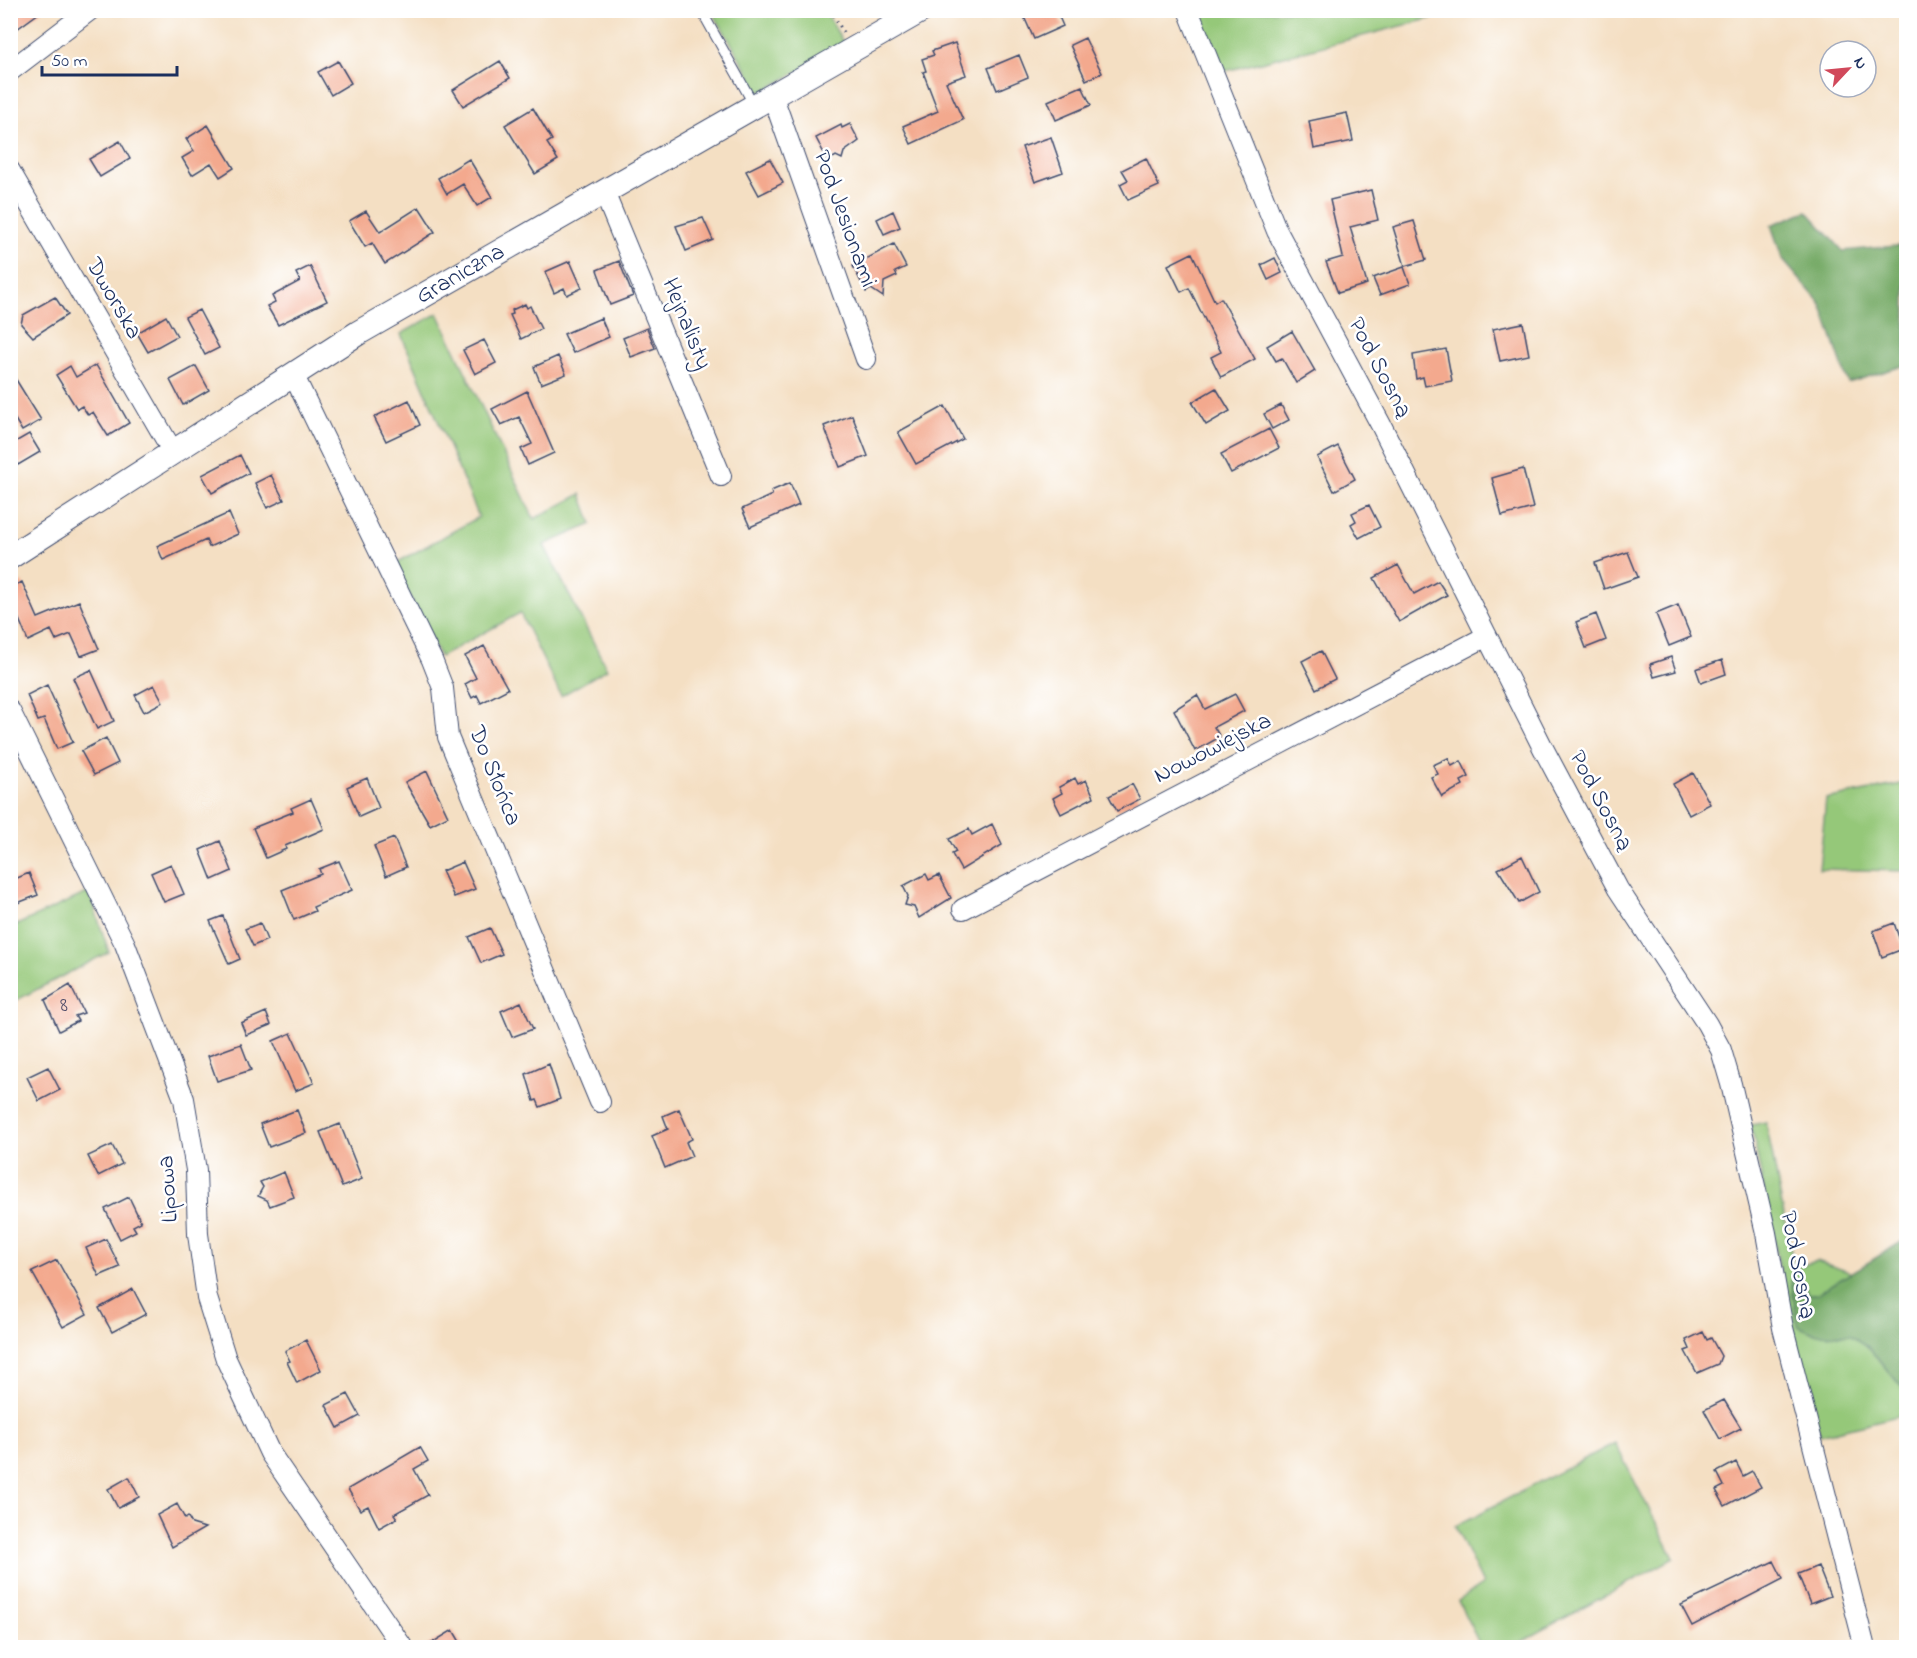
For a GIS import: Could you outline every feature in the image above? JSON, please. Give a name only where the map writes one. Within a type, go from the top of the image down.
[{"type":"street","points":[[10,71],[90,10]]},
{"type":"street","name":"Graniczna","points":[[10,557],[358,333],[921,10]]},
{"type":"street","name":"Pod Sosną","points":[[1188,10],[1277,231],[1381,425],[1618,889],[1707,1024],[1721,1050],[1766,1233],[1783,1328],[1865,1647]]},
{"type":"street","name":"Pod Jesionami","points":[[764,102],[867,359]]},
{"type":"street","name":"Dworska","points":[[10,171],[173,452]]},
{"type":"street","name":"Hejnalisty","points":[[604,192],[721,476]]},
{"type":"street","name":"Do Słońca","points":[[294,374],[432,660],[442,688],[448,736],[600,1102]]},
{"type":"street","name":"Nowowiejska","points":[[963,909],[1487,636]]},
{"type":"street","name":"Lipowa","points":[[10,711],[125,944],[183,1099],[196,1170],[198,1234],[207,1298],[226,1359],[270,1453],[403,1647]]},
{"type":"lane","points":[[701,10],[764,102]]},
{"type":"green space","points":[[712,11],[825,11],[845,45],[760,93]]},
{"type":"green space","points":[[1198,11],[1460,11],[1222,72]]},
{"type":"green space","points":[[1807,211],[1843,251],[1906,245],[1906,365],[1848,383],[1821,304],[1783,260],[1771,225]]},
{"type":"green space","points":[[438,313],[534,519],[581,494],[592,524],[544,545],[607,669],[561,696],[520,613],[440,657],[394,564],[479,517],[401,334]]},
{"type":"green space","points":[[1906,783],[1906,871],[1819,869],[1826,799]]},
{"type":"green space","points":[[89,892],[109,952],[11,1003],[10,928]]},
{"type":"green space","points":[[1766,1122],[1794,1267],[1817,1261],[1852,1273],[1817,1294],[1808,1294],[1815,1334],[1850,1335],[1868,1347],[1906,1392],[1906,1414],[1820,1435],[1786,1300],[1751,1125]]},
{"type":"green space","points":[[1906,1239],[1906,1392],[1868,1347],[1850,1335],[1815,1334],[1798,1326],[1791,1281],[1800,1278],[1808,1294],[1817,1294]]},
{"type":"green space","points":[[1615,1443],[1674,1558],[1512,1647],[1481,1647],[1458,1601],[1483,1584],[1455,1526]]},
{"type":"building","points":[[10,10],[43,10],[10,34]]},
{"type":"building","points":[[1021,10],[1056,10],[1063,26],[1034,39]]},
{"type":"building","points":[[1085,38],[1102,73],[1086,80],[1070,45]]},
{"type":"building","points":[[955,43],[966,75],[946,82],[963,120],[911,144],[903,126],[938,111],[923,72],[926,71],[922,59],[934,55],[932,51]]},
{"type":"building","points":[[1019,55],[1028,77],[997,90],[988,68]]},
{"type":"building","points":[[338,61],[351,83],[331,95],[318,72]]},
{"type":"building","points":[[500,61],[510,78],[463,106],[453,90]]},
{"type":"building","points":[[1082,86],[1091,105],[1056,120],[1048,101]]},
{"type":"building","points":[[533,108],[552,140],[547,143],[558,160],[535,174],[505,125]]},
{"type":"building","points":[[1347,113],[1353,141],[1314,149],[1309,121]]},
{"type":"building","points":[[850,124],[859,141],[844,152],[842,159],[836,156],[828,161],[816,138],[841,125],[842,128]]},
{"type":"building","points":[[208,125],[234,168],[220,177],[211,163],[192,175],[182,158],[194,151],[186,139]]},
{"type":"building","points":[[1051,137],[1063,172],[1035,182],[1022,147]]},
{"type":"building","points":[[120,141],[130,159],[100,177],[89,159]]},
{"type":"building","points":[[1146,158],[1159,186],[1128,200],[1120,184],[1128,180],[1122,170]]},
{"type":"building","points":[[469,159],[492,197],[477,206],[463,184],[447,194],[438,178]]},
{"type":"building","points":[[770,159],[783,183],[759,195],[746,171]]},
{"type":"building","points":[[1371,190],[1378,220],[1350,227],[1367,284],[1338,293],[1326,262],[1343,257],[1330,200]]},
{"type":"building","points":[[419,207],[435,232],[385,264],[372,243],[365,247],[349,221],[366,211],[380,232]]},
{"type":"building","points":[[893,211],[900,227],[884,234],[877,219]]},
{"type":"building","points":[[703,218],[713,240],[686,251],[676,226]]},
{"type":"building","points":[[1414,221],[1426,260],[1405,266],[1393,227]]},
{"type":"building","points":[[894,244],[906,267],[895,272],[897,276],[884,282],[883,297],[871,289],[866,292],[853,266]]},
{"type":"building","points":[[1192,253],[1215,302],[1221,298],[1255,359],[1221,377],[1211,357],[1221,352],[1189,288],[1181,292],[1168,265]]},
{"type":"building","points":[[1275,258],[1282,273],[1268,280],[1261,265]]},
{"type":"building","points":[[570,261],[582,288],[567,295],[564,288],[554,293],[545,272]]},
{"type":"building","points":[[619,261],[633,296],[610,305],[597,270]]},
{"type":"building","points":[[310,266],[327,301],[278,325],[267,306],[275,302],[272,296],[300,281],[296,273]]},
{"type":"building","points":[[1404,267],[1410,284],[1380,295],[1373,278]]},
{"type":"building","points":[[55,297],[67,315],[33,337],[21,324],[23,315]]},
{"type":"building","points":[[525,304],[527,308],[530,306],[541,329],[521,339],[510,315],[513,314],[512,310]]},
{"type":"building","points":[[199,310],[219,348],[205,355],[185,317]]},
{"type":"building","points":[[166,316],[177,336],[148,352],[137,333]]},
{"type":"building","points":[[601,318],[609,337],[573,353],[564,334]]},
{"type":"building","points":[[1523,323],[1529,355],[1500,361],[1493,329]]},
{"type":"building","points":[[647,328],[655,348],[631,357],[623,338]]},
{"type":"building","points":[[1292,331],[1315,371],[1296,383],[1282,358],[1276,361],[1267,346]]},
{"type":"building","points":[[484,340],[496,363],[475,374],[463,350]]},
{"type":"building","points":[[1446,349],[1452,381],[1425,386],[1423,377],[1416,379],[1413,355]]},
{"type":"building","points":[[558,356],[566,374],[541,384],[534,367]]},
{"type":"building","points":[[96,365],[129,423],[108,436],[93,412],[88,415],[82,406],[77,409],[56,375],[70,366],[76,377]]},
{"type":"building","points":[[196,366],[209,390],[183,405],[170,380]]},
{"type":"building","points":[[10,370],[41,420],[22,431],[10,411]]},
{"type":"building","points":[[1216,388],[1230,411],[1206,425],[1192,402]]},
{"type":"building","points":[[527,391],[554,453],[528,465],[521,449],[532,444],[519,417],[501,425],[492,409]]},
{"type":"building","points":[[409,400],[420,425],[386,441],[374,417]]},
{"type":"building","points":[[1281,405],[1289,420],[1272,429],[1264,414]]},
{"type":"building","points":[[945,406],[963,439],[916,464],[898,432]]},
{"type":"building","points":[[852,415],[868,456],[840,467],[824,426]]},
{"type":"building","points":[[1269,429],[1279,448],[1231,473],[1221,454]]},
{"type":"building","points":[[29,434],[40,452],[18,465],[10,452],[10,445]]},
{"type":"building","points":[[1338,446],[1355,479],[1334,491],[1317,457]]},
{"type":"building","points":[[240,455],[249,473],[212,493],[202,475]]},
{"type":"building","points":[[1523,469],[1533,508],[1502,516],[1492,478]]},
{"type":"building","points":[[271,475],[284,500],[267,508],[255,483]]},
{"type":"building","points":[[790,483],[799,505],[750,527],[742,509],[772,495],[771,491]]},
{"type":"building","points":[[1369,505],[1380,527],[1359,538],[1351,524],[1356,521],[1352,513]]},
{"type":"building","points":[[229,513],[238,534],[209,547],[206,540],[163,560],[157,546]]},
{"type":"building","points":[[1628,552],[1638,577],[1604,589],[1595,563]]},
{"type":"building","points":[[1398,565],[1414,594],[1438,581],[1447,595],[1399,622],[1374,578]]},
{"type":"building","points":[[22,582],[38,618],[79,601],[99,649],[81,656],[71,634],[56,640],[51,630],[28,641],[14,607],[10,609],[10,587]]},
{"type":"building","points":[[1678,605],[1691,637],[1669,646],[1656,614]]},
{"type":"building","points":[[1596,614],[1606,640],[1586,648],[1576,622]]},
{"type":"building","points":[[484,646],[508,689],[481,703],[477,695],[472,698],[465,684],[476,678],[465,656]]},
{"type":"building","points":[[1321,651],[1335,679],[1316,689],[1302,661]]},
{"type":"building","points":[[1671,657],[1676,671],[1654,677],[1650,664]]},
{"type":"building","points":[[1722,660],[1726,674],[1701,683],[1696,669]]},
{"type":"building","points":[[91,670],[114,721],[97,729],[73,678]]},
{"type":"building","points":[[47,685],[73,742],[57,749],[44,719],[38,721],[27,695]]},
{"type":"building","points":[[154,685],[163,702],[144,712],[135,695]]},
{"type":"building","points":[[1235,694],[1244,711],[1214,727],[1220,737],[1195,751],[1174,710],[1197,695],[1205,709]]},
{"type":"building","points":[[106,738],[118,763],[94,775],[81,751]]},
{"type":"building","points":[[1448,758],[1452,766],[1461,761],[1469,777],[1461,781],[1463,785],[1442,797],[1431,777],[1438,774],[1433,765]]},
{"type":"building","points":[[427,771],[448,816],[430,825],[405,782]]},
{"type":"building","points":[[1693,773],[1710,804],[1689,815],[1673,784]]},
{"type":"building","points":[[367,778],[379,808],[359,817],[347,787]]},
{"type":"building","points":[[1075,778],[1078,784],[1086,780],[1094,797],[1061,814],[1053,798],[1062,793],[1059,787]]},
{"type":"building","points":[[1132,784],[1140,799],[1117,811],[1109,796]]},
{"type":"building","points":[[311,799],[324,829],[285,846],[286,849],[266,858],[253,828],[293,812],[291,808]]},
{"type":"building","points":[[992,824],[1002,845],[961,870],[952,854],[956,852],[949,839],[969,829],[972,835]]},
{"type":"building","points":[[394,838],[406,867],[386,876],[374,846]]},
{"type":"building","points":[[220,841],[232,871],[212,880],[200,850]]},
{"type":"building","points":[[1522,856],[1539,892],[1519,903],[1498,869]]},
{"type":"building","points":[[339,861],[352,890],[313,907],[315,911],[294,920],[282,890],[321,874],[319,869]]},
{"type":"building","points":[[463,862],[475,889],[454,897],[442,871]]},
{"type":"building","points":[[171,864],[184,894],[164,902],[151,873]]},
{"type":"building","points":[[29,873],[38,895],[15,904],[10,892],[10,881]]},
{"type":"building","points":[[926,874],[929,880],[939,875],[951,898],[919,918],[914,907],[905,905],[908,896],[903,886]]},
{"type":"building","points":[[223,916],[240,959],[229,964],[210,921]]},
{"type":"building","points":[[260,923],[267,940],[253,946],[245,929]]},
{"type":"building","points":[[1894,923],[1903,949],[1882,957],[1873,931]]},
{"type":"building","points":[[490,928],[502,954],[481,963],[469,937]]},
{"type":"building","points":[[70,985],[84,1013],[75,1016],[78,1021],[59,1031],[45,1000]]},
{"type":"building","points":[[521,1002],[533,1029],[512,1037],[501,1011]]},
{"type":"building","points":[[266,1012],[271,1025],[246,1035],[241,1023]]},
{"type":"building","points":[[291,1033],[314,1083],[295,1091],[273,1041]]},
{"type":"building","points":[[241,1044],[251,1070],[217,1081],[208,1056]]},
{"type":"building","points":[[549,1064],[560,1099],[540,1107],[537,1100],[534,1101],[526,1074]]},
{"type":"building","points":[[48,1067],[60,1090],[39,1101],[27,1077]]},
{"type":"building","points":[[679,1109],[692,1139],[686,1142],[692,1156],[665,1168],[652,1136],[668,1129],[663,1116]]},
{"type":"building","points":[[297,1110],[306,1133],[269,1147],[260,1124]]},
{"type":"building","points":[[340,1124],[362,1179],[342,1187],[320,1132]]},
{"type":"building","points":[[112,1145],[122,1164],[98,1176],[88,1156]]},
{"type":"building","points":[[284,1172],[294,1197],[270,1206],[267,1200],[258,1196],[263,1187],[260,1182]]},
{"type":"building","points":[[129,1197],[141,1222],[133,1226],[136,1231],[120,1239],[105,1209]]},
{"type":"building","points":[[106,1239],[120,1267],[99,1276],[86,1248]]},
{"type":"building","points":[[57,1260],[87,1314],[63,1327],[32,1272]]},
{"type":"building","points":[[133,1289],[146,1314],[112,1332],[99,1308]]},
{"type":"building","points":[[1703,1332],[1707,1340],[1711,1338],[1721,1356],[1718,1364],[1697,1373],[1685,1351],[1690,1349],[1686,1340]]},
{"type":"building","points":[[306,1340],[321,1370],[297,1383],[287,1362],[290,1361],[285,1351]]},
{"type":"building","points":[[348,1394],[360,1416],[338,1428],[326,1405]]},
{"type":"building","points":[[1724,1400],[1741,1428],[1720,1439],[1704,1410]]},
{"type":"building","points":[[420,1447],[428,1461],[414,1469],[428,1495],[394,1514],[397,1518],[379,1528],[368,1506],[360,1510],[348,1489]]},
{"type":"building","points":[[1736,1462],[1743,1476],[1752,1471],[1761,1487],[1725,1506],[1716,1490],[1724,1486],[1717,1472]]},
{"type":"building","points":[[129,1477],[139,1497],[118,1508],[108,1489]]},
{"type":"building","points":[[177,1504],[185,1519],[188,1517],[192,1524],[205,1528],[172,1547],[157,1515]]},
{"type":"building","points":[[1774,1561],[1783,1579],[1692,1626],[1681,1605]]},
{"type":"building","points":[[1818,1566],[1830,1596],[1810,1604],[1798,1574]]},
{"type":"building","points":[[453,1630],[463,1647],[425,1647]]}]
